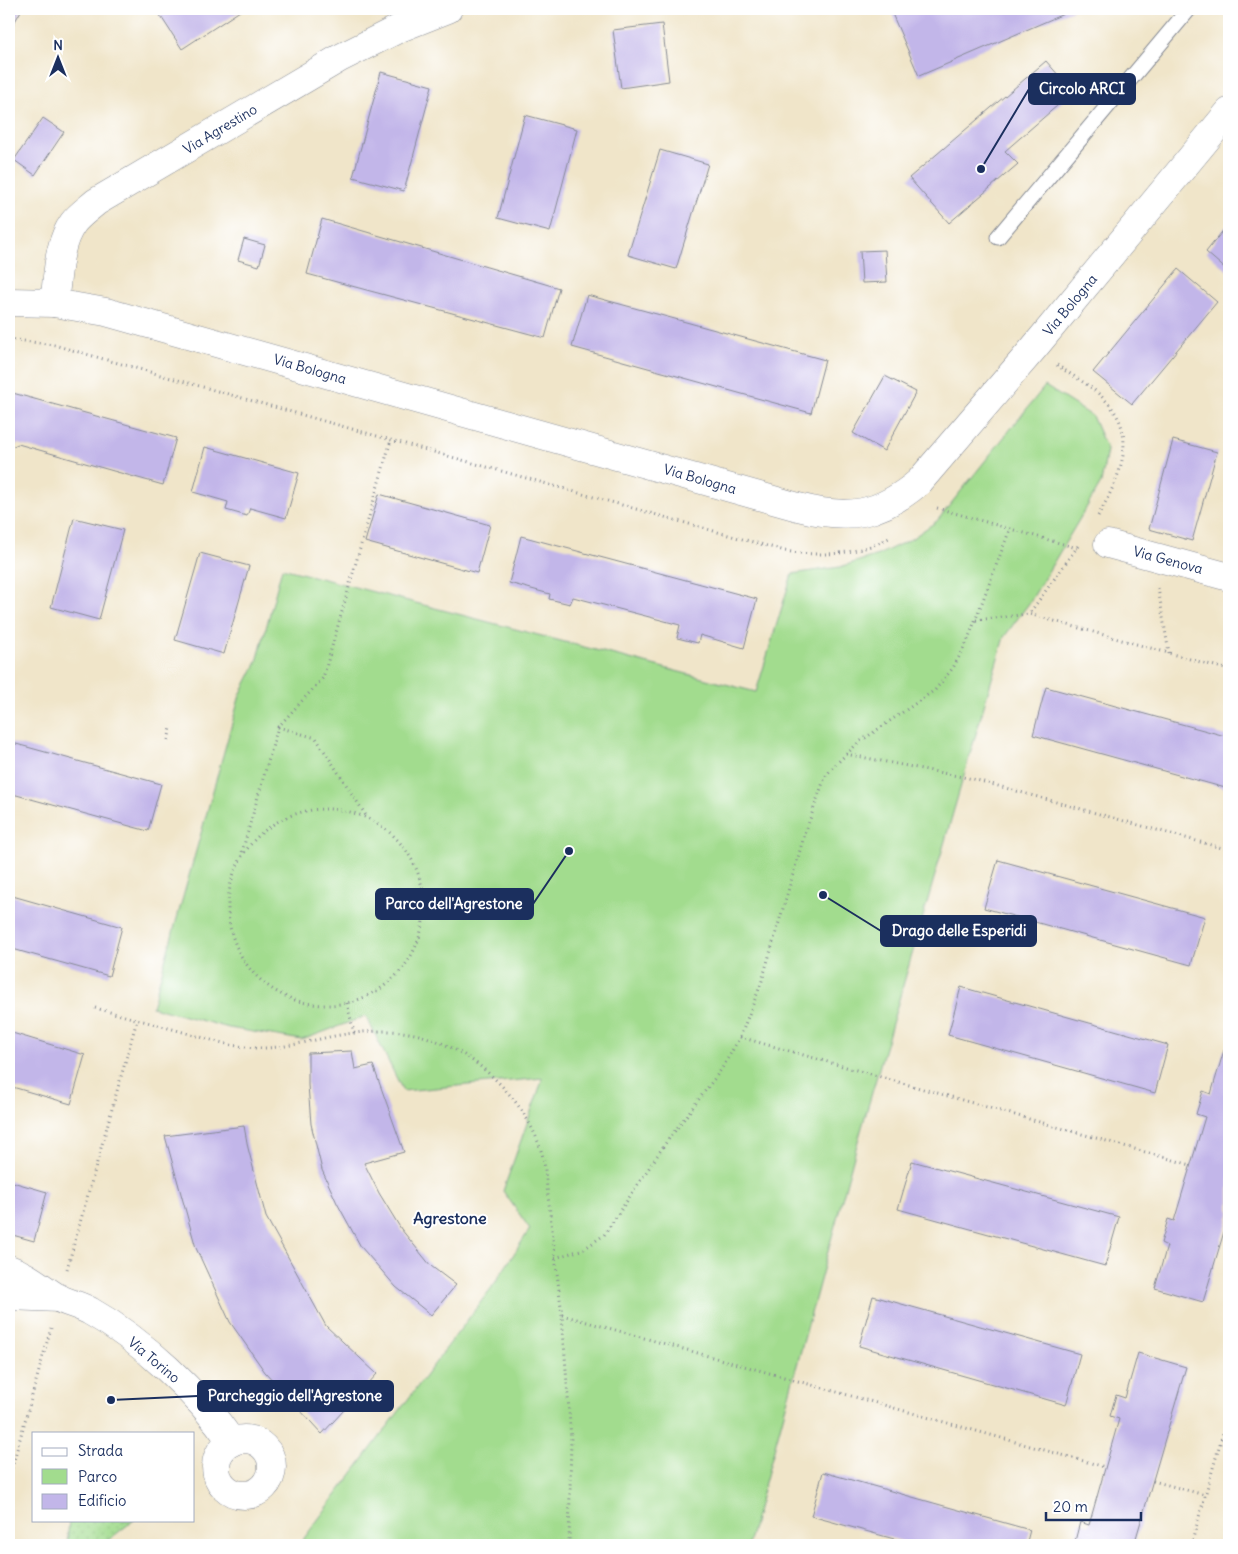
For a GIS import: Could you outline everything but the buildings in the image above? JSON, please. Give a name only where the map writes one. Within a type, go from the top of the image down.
[{"type":"street","name":"Via Agrestino","points":[[54,303],[62,245],[73,222],[96,202],[340,58],[400,28],[448,9]]},
{"type":"street","name":"Via Bologna","points":[[9,302],[54,303],[116,315],[798,507],[830,514],[860,514],[890,503],[919,482],[1033,349],[1229,112]]},
{"type":"street","name":"Via Genova","points":[[1108,544],[1229,577]]},
{"type":"street","name":"Via Torino","points":[[9,1269],[26,1275],[59,1298],[88,1310],[144,1350],[189,1389],[232,1442]]},
{"type":"street","name":"Via Torino","points":[[9,1296],[59,1298]]},
{"type":"lane","points":[[998,237],[1189,9]]},
{"type":"path","points":[[242,855],[254,839],[270,826],[287,816],[307,810],[328,808],[348,811],[367,817],[394,837],[411,858],[420,877],[423,890],[424,917],[417,943],[411,956],[400,972],[384,986],[367,996],[348,1003],[322,1005],[297,1001],[273,990],[254,974],[238,953],[229,929],[227,904],[231,878],[242,855],[278,727],[323,678],[391,440]]},
{"type":"path","points":[[555,1258],[584,1249],[604,1235],[665,1144],[722,1070],[740,1038],[762,984],[805,833],[825,777],[858,743],[935,690],[943,682],[961,654],[976,620],[1010,529]]},
{"type":"path","points":[[1157,580],[1168,653]]},
{"type":"path","points":[[976,620],[1029,614]]},
{"type":"path","points":[[278,727],[316,738],[367,817]]},
{"type":"path","points":[[168,740],[171,728]]},
{"type":"path","points":[[846,754],[973,779],[1229,850]]},
{"type":"path","points":[[348,1003],[354,1033]]},
{"type":"path","points":[[95,1008],[227,1044],[257,1048],[286,1046],[354,1033],[405,1032],[433,1040],[466,1057],[492,1077],[506,1091],[530,1123],[541,1150],[562,1315],[571,1438],[570,1545]]},
{"type":"path","points":[[66,1272],[137,1020]]},
{"type":"path","points":[[740,1038],[1190,1165]]},
{"type":"path","points":[[562,1315],[1105,1468]]},
{"type":"path","points":[[9,1478],[51,1325]]},
{"type":"path","points":[[1191,1545],[1229,1412]]},
{"type":"path","points":[[1153,1481],[1205,1496]]},
{"type":"green space","points":[[1045,386],[1092,416],[1107,450],[1101,483],[1030,602],[1004,637],[858,1141],[748,1545],[299,1545],[495,1283],[530,1229],[503,1191],[543,1078],[403,1091],[366,1016],[302,1040],[229,1028],[152,1007],[240,695],[257,662],[282,568],[756,692],[792,574],[840,567],[878,555],[911,539],[937,521]]},
{"type":"green space","points":[[69,1522],[131,1522],[102,1545],[67,1545]]},
{"type":"place","name":"Circolo ARCI","points":[[981,169]]},
{"type":"place","name":"Parco dell'Agrestone","points":[[569,851]]},
{"type":"place","name":"Drago delle Esperidi","points":[[823,895]]},
{"type":"place","name":"Parcheggio dell'Agrestone","points":[[111,1400]]},
{"type":"district","name":"Agrestone","points":[[450,1218]]}]
